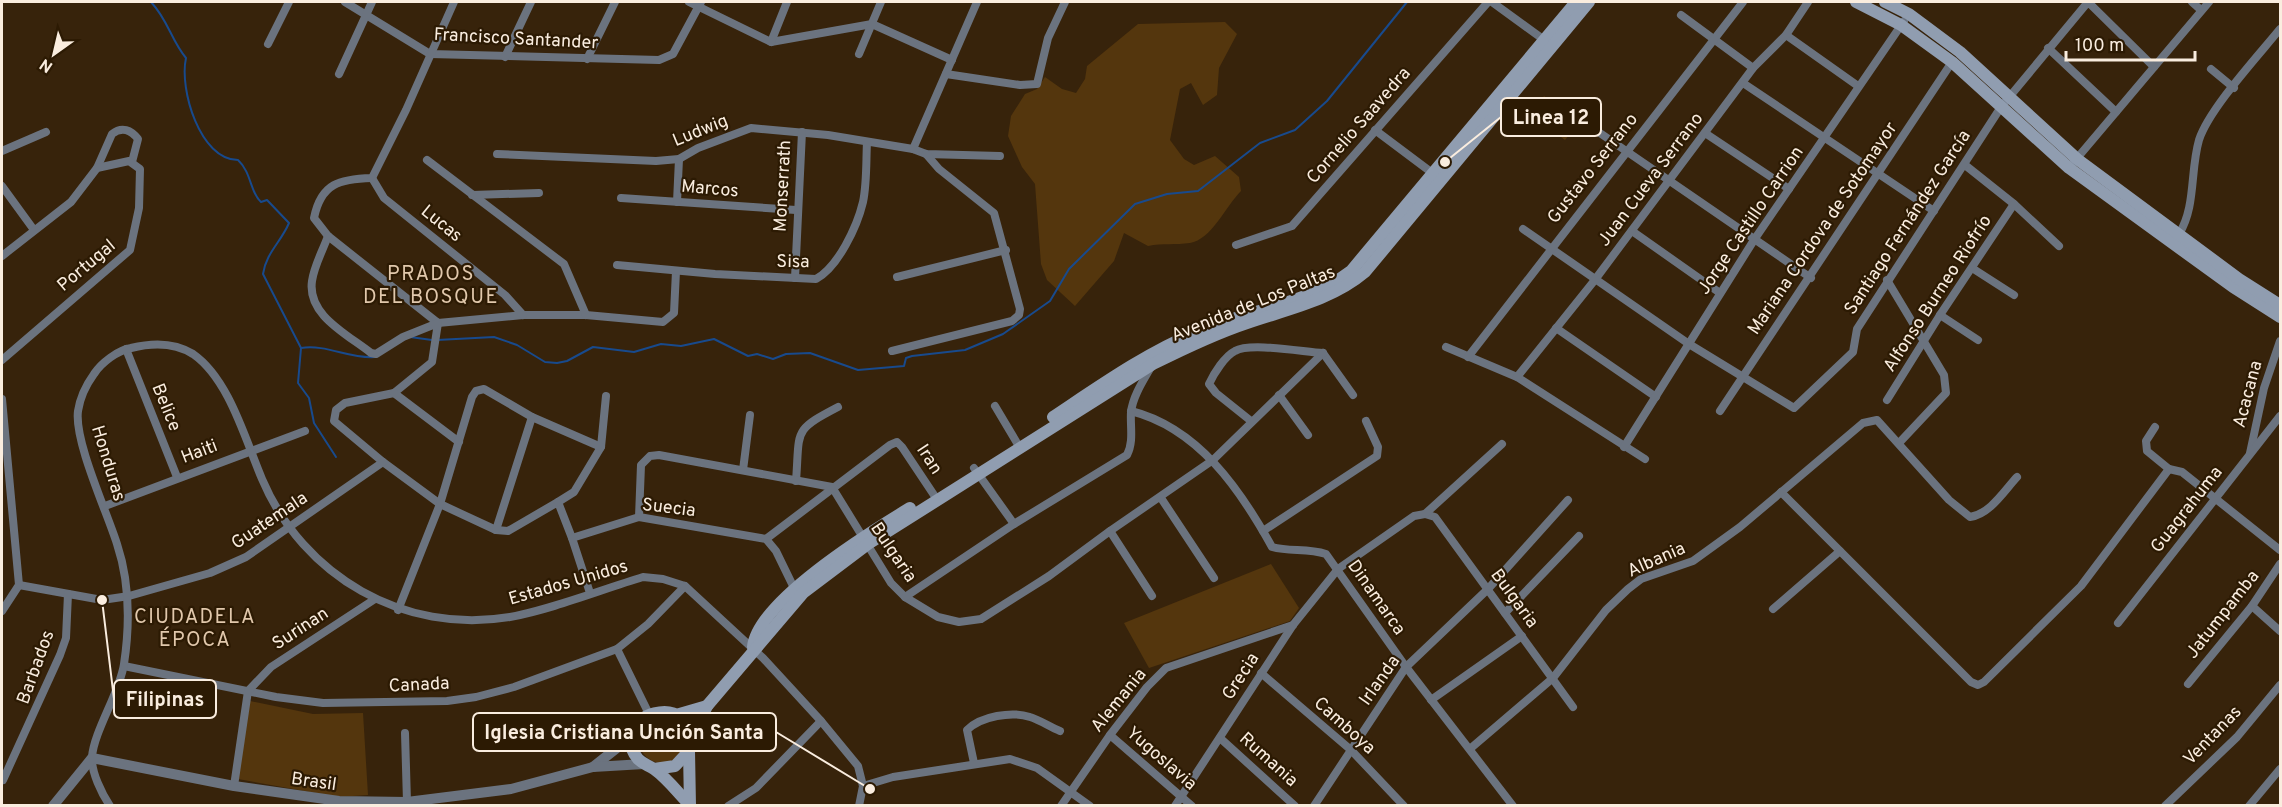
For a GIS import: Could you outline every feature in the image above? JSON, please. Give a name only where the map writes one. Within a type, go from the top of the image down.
[{"type":"main road","name":"Avenida de Los Paltas","points":[[1548,44],[1576,2]]},
{"type":"main road","name":"Avenida de Los Paltas","points":[[752,651],[753,641],[794,588],[1151,359],[1200,330],[1296,299],[1337,282],[1351,271],[1438,177],[1548,44],[1589,2]]},
{"type":"main road","points":[[1856,2],[1901,25],[1952,62],[2001,107],[2073,163],[2233,287],[2280,317]]},
{"type":"main road","points":[[1885,2],[1909,14],[1960,52],[2009,96],[2073,163],[2280,305]]},
{"type":"main road","name":"Avenida de Los Paltas","points":[[689,746],[707,706],[752,651],[803,593],[866,540]]},
{"type":"main road","points":[[676,715],[707,706]]},
{"type":"main road","points":[[667,712],[676,715],[684,722],[689,746],[690,805],[634,752],[632,736],[635,727],[649,714],[667,712]]},
{"type":"main road","points":[[649,767],[675,766],[689,746]]},
{"type":"street","points":[[268,44],[289,2]]},
{"type":"street","name":"Francisco Santander","points":[[345,2],[430,54],[664,60],[673,54],[700,4]]},
{"type":"street","points":[[339,74],[372,2]]},
{"type":"street","points":[[438,322],[328,236],[314,218],[316,205],[324,192],[344,179],[372,178],[454,2]]},
{"type":"street","points":[[505,57],[531,2]]},
{"type":"street","points":[[587,59],[615,2]]},
{"type":"street","points":[[689,2],[700,4],[771,42],[872,24],[952,60]]},
{"type":"street","points":[[771,42],[787,2]]},
{"type":"street","points":[[859,54],[881,2]]},
{"type":"street","points":[[913,149],[977,2]]},
{"type":"street","points":[[946,74],[1020,85],[1037,84],[1048,38],[1065,2]]},
{"type":"street","points":[[1490,2],[1548,44]]},
{"type":"street","name":"Cornelio Saavedra","points":[[1236,245],[1292,226],[1490,2]]},
{"type":"street","name":"Gustavo Serrano","points":[[1468,357],[1741,2]]},
{"type":"street","name":"Juan Cueva Serrano","points":[[1517,377],[1594,281],[1753,68],[1786,35],[1808,2]]},
{"type":"street","points":[[2088,2],[2154,67]]},
{"type":"street","name":"Santiago Fernández García","points":[[1741,378],[1794,408],[1853,352],[1857,329],[2001,107],[2088,2]]},
{"type":"street","points":[[2192,2],[2201,10]]},
{"type":"street","points":[[2073,163],[2209,2]]},
{"type":"street","name":"Jorge Castillo Carrion","points":[[1624,447],[1754,240],[1909,14]]},
{"type":"street","points":[[1681,15],[1753,68]]},
{"type":"street","points":[[2179,234],[2187,222],[2199,140],[2208,119],[2280,29]]},
{"type":"street","points":[[1786,35],[1858,86]]},
{"type":"street","points":[[2048,48],[2116,112]]},
{"type":"street","name":"Mariana Cordova de Sotomayor","points":[[1720,411],[1811,278],[1952,62]]},
{"type":"street","points":[[2211,69],[2234,87]]},
{"type":"street","points":[[1743,83],[1934,211]]},
{"type":"street","name":"Ludwig","points":[[497,154],[656,161],[679,159],[751,128],[802,132],[913,149],[926,154]]},
{"type":"street","points":[[2,256],[71,202],[97,168],[116,130],[124,129],[134,133],[138,139],[132,162],[97,168]]},
{"type":"street","points":[[1376,130],[1438,177]]},
{"type":"street","points":[[1597,131],[1668,182],[1811,278]]},
{"type":"street","points":[[2,151],[46,132]]},
{"type":"street","name":"Monserrath","points":[[795,278],[796,210],[802,132]]},
{"type":"street","points":[[1705,133],[1789,189]]},
{"type":"street","name":"Sisa","points":[[617,265],[676,271],[816,279],[830,271],[846,243],[863,202],[867,142]]},
{"type":"street","points":[[926,154],[1000,156]]},
{"type":"street","points":[[892,351],[1012,321],[1020,309],[1006,250],[994,213],[939,168],[926,154]]},
{"type":"street","points":[[677,202],[679,159]]},
{"type":"street","points":[[427,160],[564,264],[586,315]]},
{"type":"street","name":"Portugal","points":[[2,360],[130,250],[139,208],[140,169],[132,162]]},
{"type":"street","points":[[1965,165],[2014,204],[2059,246]]},
{"type":"street","name":"Lucas","points":[[372,178],[384,198],[505,295],[523,315]]},
{"type":"street","points":[[2,186],[34,230]]},
{"type":"street","points":[[472,195],[539,193]]},
{"type":"street","name":"Marcos","points":[[621,198],[796,210]]},
{"type":"street","name":"Alfonso Burneo Riofrío","points":[[1887,400],[2014,204]]},
{"type":"street","points":[[1523,229],[1594,281],[1741,378]]},
{"type":"street","points":[[1632,231],[1720,293]]},
{"type":"street","points":[[328,236],[312,279],[311,295],[317,310],[371,353],[376,354],[403,337],[438,322],[523,315],[586,315],[663,322],[669,319],[674,312],[676,271]]},
{"type":"street","points":[[897,277],[1006,250]]},
{"type":"street","points":[[1972,268],[2014,295]]},
{"type":"street","points":[[1887,280],[1944,375],[1946,393],[1899,443]]},
{"type":"street","points":[[1940,315],[1978,340]]},
{"type":"street","points":[[438,322],[438,336],[432,362],[394,393],[345,403],[336,410],[334,421],[383,462],[440,504],[496,530],[508,531],[574,492],[601,447],[606,396]]},
{"type":"street","points":[[1556,328],[1656,397]]},
{"type":"street","name":"Acacana","points":[[2249,457],[2264,388],[2280,341]]},
{"type":"street","name":"Honduras","points":[[92,758],[124,666],[129,596],[121,554],[84,449],[78,413],[84,390],[96,371],[126,349],[161,344],[189,352]]},
{"type":"street","points":[[1446,347],[1517,377],[1645,459]]},
{"type":"street","points":[[1251,421],[1216,393],[1209,384],[1213,374],[1235,351],[1249,348],[1323,353],[1353,395]]},
{"type":"street","name":"Belice","points":[[126,349],[177,477]]},
{"type":"street","name":"Estados Unidos","points":[[189,352],[218,378],[263,483],[288,528],[337,577],[398,610],[448,619],[477,621],[512,617],[643,577],[663,579],[685,586],[752,651],[763,658],[821,721],[858,766],[863,786]]},
{"type":"street","name":"Bulgaria","points":[[832,487],[891,583],[905,597],[938,617],[959,622],[981,619],[1049,576],[1213,460],[1323,353]]},
{"type":"street","points":[[905,597],[1014,524],[1127,455],[1131,445],[1131,411],[1151,359]]},
{"type":"street","points":[[398,610],[440,504],[472,397],[477,391],[484,389],[532,417],[601,447]]},
{"type":"street","points":[[394,393],[459,442]]},
{"type":"street","points":[[1279,394],[1308,435]]},
{"type":"street","points":[[2,399],[4,467],[19,585],[2,611]]},
{"type":"street","points":[[995,406],[1018,445]]},
{"type":"street","points":[[796,480],[802,430],[807,423],[838,407]]},
{"type":"street","name":"Dinamarca","points":[[1131,411],[1170,425],[1213,460],[1272,547],[1288,552],[1311,549],[1326,554],[1406,667],[1471,748],[1510,804]]},
{"type":"street","points":[[743,470],[750,415]]},
{"type":"street","name":"Guagrahuma","points":[[2118,623],[2280,416]]},
{"type":"street","points":[[496,530],[532,417]]},
{"type":"street","name":"Albania","points":[[1471,748],[1553,678],[1606,610],[1628,589],[1641,579],[1694,561],[1870,419],[1877,420],[1949,500],[1970,517],[1979,516],[1992,505],[2017,477]]},
{"type":"street","points":[[1263,531],[1377,456],[1378,447],[1366,421]]},
{"type":"street","points":[[2155,427],[2146,441],[2147,451],[2169,469],[2182,472],[2280,550]]},
{"type":"street","name":"Haiti","points":[[105,506],[305,430]]},
{"type":"street","name":"Iran","points":[[832,487],[890,444],[897,442],[936,497]]},
{"type":"street","name":"Grecia","points":[[1175,806],[1293,624],[1338,569],[1414,516],[1425,514],[1502,444]]},
{"type":"street","points":[[639,517],[641,465],[650,456],[659,454],[832,487]]},
{"type":"street","name":"Guatemala","points":[[19,585],[102,600],[129,596],[219,569],[246,557],[383,462]]},
{"type":"street","points":[[1781,492],[1971,682],[1978,685],[2081,586],[2169,469]]},
{"type":"street","points":[[976,472],[1014,524]]},
{"type":"street","points":[[794,588],[776,551],[766,539],[832,487]]},
{"type":"street","points":[[1161,498],[1214,578]]},
{"type":"street","name":"Irlanda","points":[[1314,806],[1406,667],[1488,589],[1569,500]]},
{"type":"street","points":[[558,502],[590,593]]},
{"type":"street","name":"Bulgaria","points":[[1425,514],[1435,517],[1573,706]]},
{"type":"street","name":"Suecia","points":[[572,538],[639,517],[766,539]]},
{"type":"street","points":[[1110,531],[1152,596]]},
{"type":"street","points":[[1505,613],[1579,536]]},
{"type":"street","points":[[1773,609],[1839,551]]},
{"type":"street","name":"Jatumpamba","points":[[2188,684],[2252,606],[2280,564]]},
{"type":"street","name":"Canada","points":[[124,666],[323,703],[447,701],[514,687],[617,649],[648,624],[685,586]]},
{"type":"street","name":"Barbados","points":[[3,780],[36,714],[66,638],[68,594]]},
{"type":"street","name":"Surinan","points":[[249,691],[271,667],[375,599]]},
{"type":"street","points":[[2252,606],[2280,631]]},
{"type":"street","name":"Alemania","points":[[1061,806],[1110,735],[1147,687],[1166,668],[1293,624]]},
{"type":"street","points":[[1431,700],[1522,636]]},
{"type":"street","points":[[617,649],[649,714]]},
{"type":"street","name":"Camboya","points":[[1261,673],[1351,750],[1404,806]]},
{"type":"street","name":"Ventanas","points":[[2166,805],[2237,737],[2280,686]]},
{"type":"street","points":[[234,786],[249,691]]},
{"type":"street","points":[[974,763],[968,730],[986,720],[1006,715],[1029,717],[1060,731]]},
{"type":"street","points":[[729,806],[756,788],[821,721]]},
{"type":"street","points":[[405,733],[407,802]]},
{"type":"street","name":"Yugoslavia","points":[[1110,735],[1192,806]]},
{"type":"street","name":"Brasil","points":[[593,767],[632,736]]},
{"type":"street","name":"Rumania","points":[[1220,738],[1295,806]]},
{"type":"street","points":[[53,806],[92,758]]},
{"type":"street","points":[[92,758],[102,793],[110,806]]},
{"type":"street","name":"Brasil","points":[[92,758],[234,786],[339,803],[407,802],[511,789],[593,767],[649,767]]},
{"type":"street","points":[[858,806],[863,786],[893,777],[1010,759],[1038,768],[1090,806]]},
{"type":"street","points":[[2249,806],[2280,769]]},
{"type":"shaded area","points":[[1225,22],[1237,34],[1219,68],[1217,95],[1203,105],[1191,83],[1180,89],[1170,140],[1184,159],[1194,165],[1215,156],[1239,177],[1241,191],[1205,236],[1198,241],[1148,246],[1124,233],[1114,261],[1075,306],[1047,280],[1041,264],[1035,184],[1022,167],[1008,136],[1011,116],[1025,94],[1037,89],[1045,77],[1062,89],[1076,93],[1085,79],[1087,66],[1138,24]]},
{"type":"shaded area","points":[[1544,96],[1579,123],[1565,140],[1530,114]]},
{"type":"shaded area","points":[[1271,564],[1299,608],[1290,621],[1149,668],[1124,623]]},
{"type":"shaded area","points":[[250,701],[313,714],[363,713],[368,795],[338,797],[238,779]]},
{"type":"shaded area","points":[[662,717],[678,724],[685,740],[678,756],[662,763],[646,756],[639,740],[646,724]]},
{"type":"waterway","points":[[151,2],[162,16],[186,58],[186,87],[189,104],[203,136],[225,157],[238,160],[243,165],[257,198],[261,202],[267,200],[289,223],[270,254],[263,274],[301,348],[320,348],[356,356],[375,357]]},
{"type":"waterway","points":[[437,340],[494,337],[517,345],[545,362],[557,363],[567,361],[593,347],[634,352],[661,344],[681,346],[714,339],[748,356],[757,354],[773,359],[786,354],[810,353],[858,370],[904,366],[906,358],[912,356],[965,350],[1003,334],[1050,301],[1069,269],[1135,204],[1167,194],[1198,191],[1260,143],[1295,130],[1327,101],[1407,2]]},
{"type":"waterway","points":[[410,337],[432,340]]},
{"type":"waterway","points":[[301,348],[298,383],[309,398],[314,423],[336,457]]},
{"type":"place","name":"Linea 12","points":[[1445,162]]},
{"type":"place","name":"Filipinas","points":[[102,600]]},
{"type":"place","name":"Iglesia Cristiana Unción Santa","points":[[870,789]]},
{"type":"district","name":"PRADOS DEL BOSQUE","points":[[431,284]]},
{"type":"district","name":"CIUDADELA ÉPOCA","points":[[195,628]]}]
